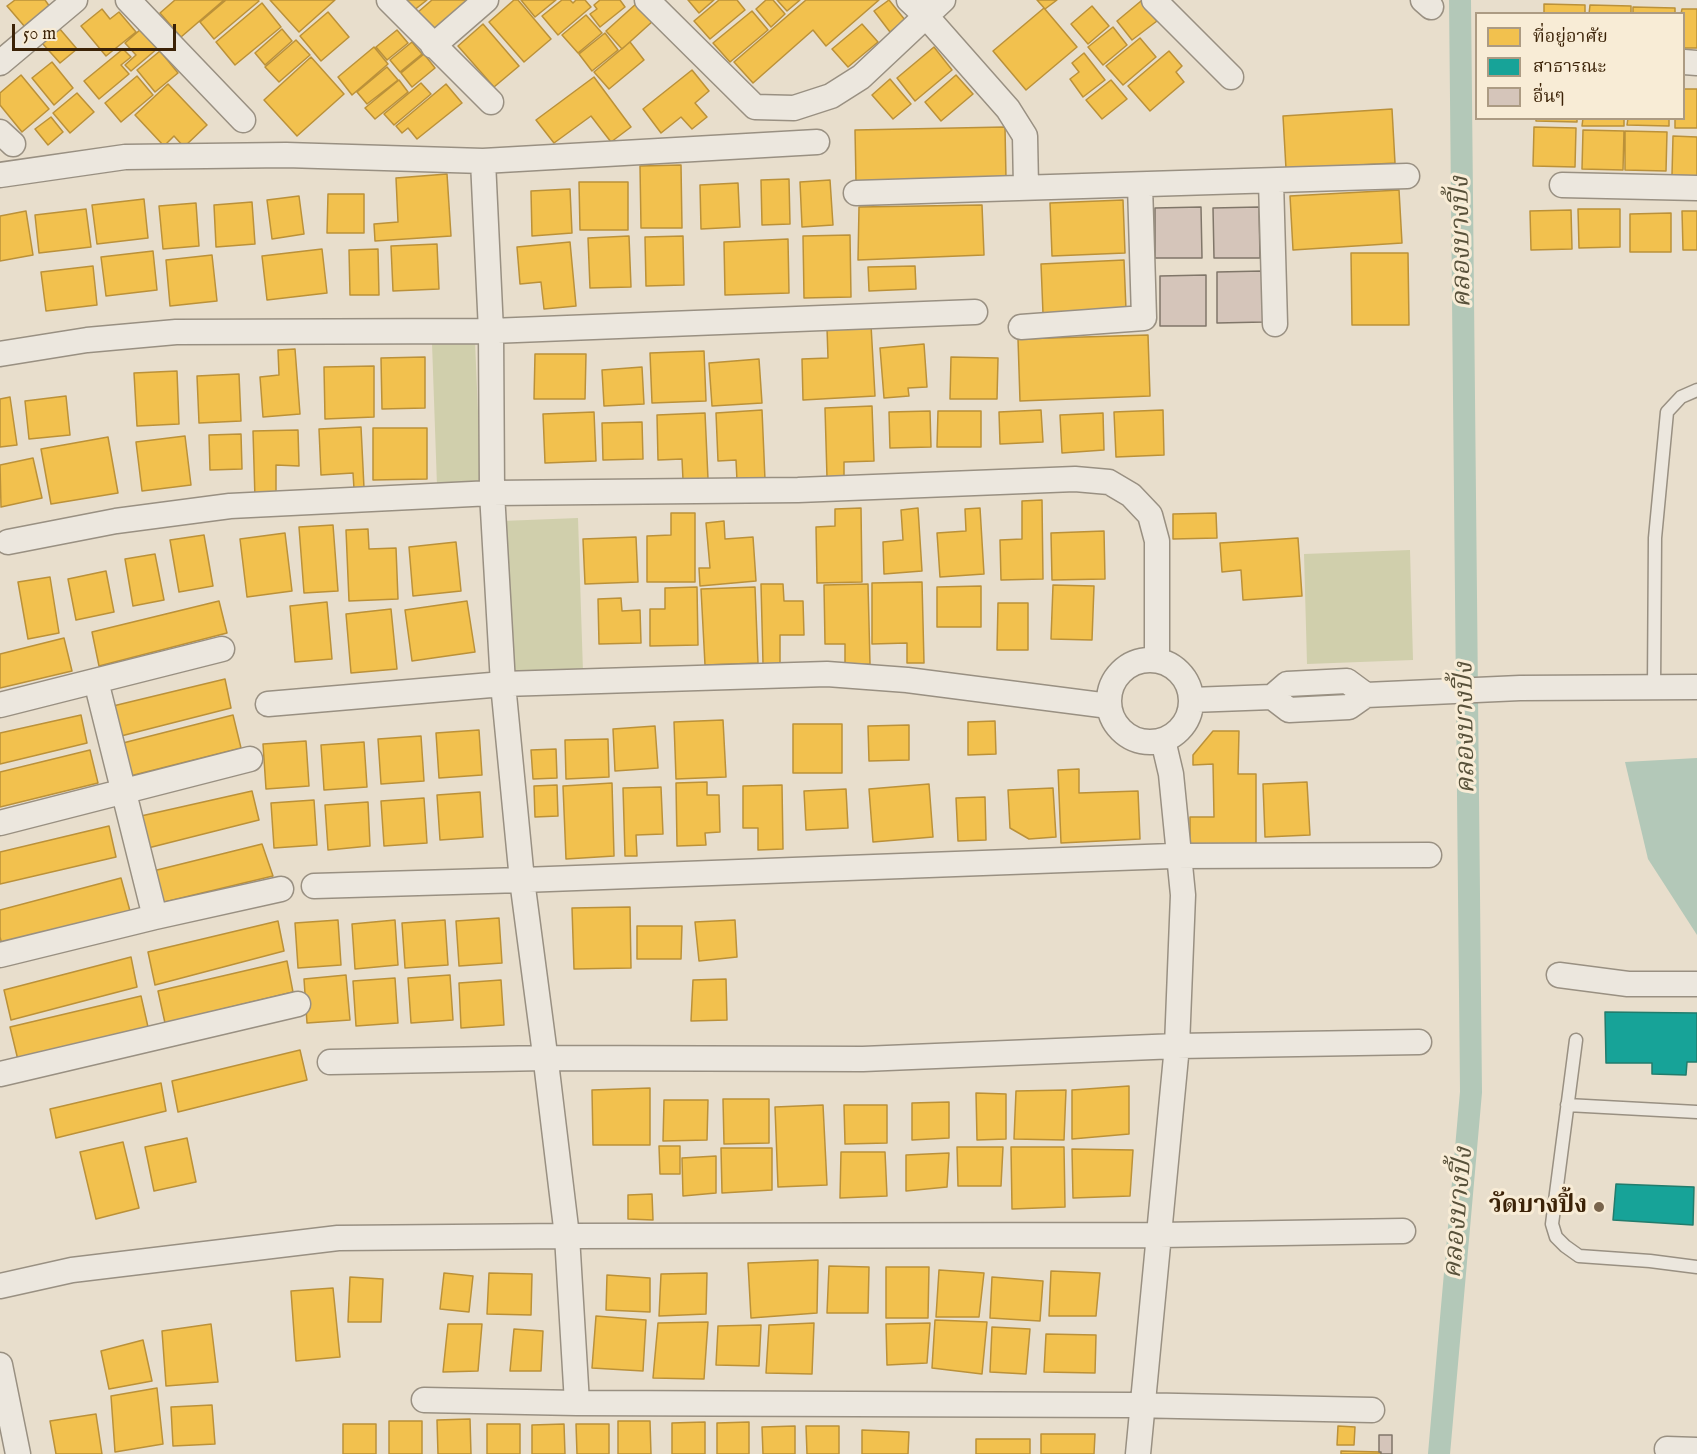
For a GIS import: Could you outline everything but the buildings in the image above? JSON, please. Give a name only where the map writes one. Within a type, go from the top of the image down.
[{"type":"street","points":[[0,63],[75,0]]},
{"type":"street","points":[[128,0],[243,120]]},
{"type":"street","points":[[389,0],[491,102]]},
{"type":"street","points":[[433,46],[486,0]]},
{"type":"street","points":[[647,0],[754,107],[794,108],[831,96],[861,77],[926,5],[1008,109],[1025,136],[1026,188]]},
{"type":"street","points":[[1155,0],[1231,77]]},
{"type":"street","points":[[0,175],[125,157],[286,156],[483,161],[817,142]]},
{"type":"street","points":[[483,161],[491,331],[492,493],[503,684],[522,880],[567,1236],[577,1403]]},
{"type":"street","points":[[856,193],[1407,176]]},
{"type":"street","points":[[1271,181],[1275,324]]},
{"type":"street","points":[[1021,327],[1144,318],[1140,185]]},
{"type":"street","points":[[1562,185],[1697,188]]},
{"type":"street","points":[[0,354],[87,340],[176,332],[491,331],[975,312]]},
{"type":"street","points":[[8,542],[116,521],[230,506],[492,493],[798,490],[1075,479],[1109,482],[1131,495],[1150,515],[1157,541],[1157,660]]},
{"type":"street","points":[[0,705],[222,649]]},
{"type":"street","points":[[1157,660],[1170,665],[1181,674],[1188,686],[1191,700],[1189,712],[1184,724],[1163,740],[1139,741],[1127,736],[1118,728],[1108,705],[1109,693],[1121,671],[1132,663],[1157,660]]},
{"type":"street","points":[[268,704],[503,684],[827,674],[907,680],[1108,705]]},
{"type":"street","points":[[96,681],[155,917]]},
{"type":"street","points":[[1191,700],[1272,697],[1290,710],[1349,707],[1366,695],[1520,688],[1697,687]]},
{"type":"street","points":[[1138,1454],[1178,1046],[1184,895],[1171,774],[1163,740]]},
{"type":"street","points":[[0,823],[250,759]]},
{"type":"street","points":[[314,886],[1180,856],[1429,855]]},
{"type":"street","points":[[0,955],[281,889]]},
{"type":"street","points":[[1558,975],[1628,984],[1697,984]]},
{"type":"street","points":[[1,1069],[298,1004]]},
{"type":"street","points":[[330,1062],[546,1058],[863,1059],[1178,1046],[1419,1042]]},
{"type":"street","points":[[0,1286],[72,1270],[338,1238],[1160,1235],[1403,1231]]},
{"type":"street","points":[[0,1365],[18,1454]]},
{"type":"street","points":[[424,1400],[577,1403],[1143,1405],[1372,1410]]},
{"type":"street","points":[[1667,1449],[1697,1450]]},
{"type":"lane","points":[[1654,688],[1655,538],[1666,412],[1681,397],[1697,390]]},
{"type":"lane","points":[[1576,1040],[1552,1224],[1556,1237],[1580,1256],[1697,1267]]},
{"type":"lane","points":[[1567,1105],[1697,1112]]},
{"type":"shaded area","points":[[475,341],[481,484],[437,486],[432,343]]},
{"type":"shaded area","points":[[578,518],[583,672],[507,675],[502,521]]},
{"type":"shaded area","points":[[1410,550],[1413,660],[1307,664],[1304,554]]},
{"type":"shaded area","points":[[1697,758],[1697,935],[1648,859],[1625,762]]},
{"type":"waterway","name":"คลองบางปิ้ง","points":[[1439,1454],[1471,1092],[1460,0]]},
{"type":"place","name":"วัดบางปิ้ง","points":[[1599,1207]]}]
